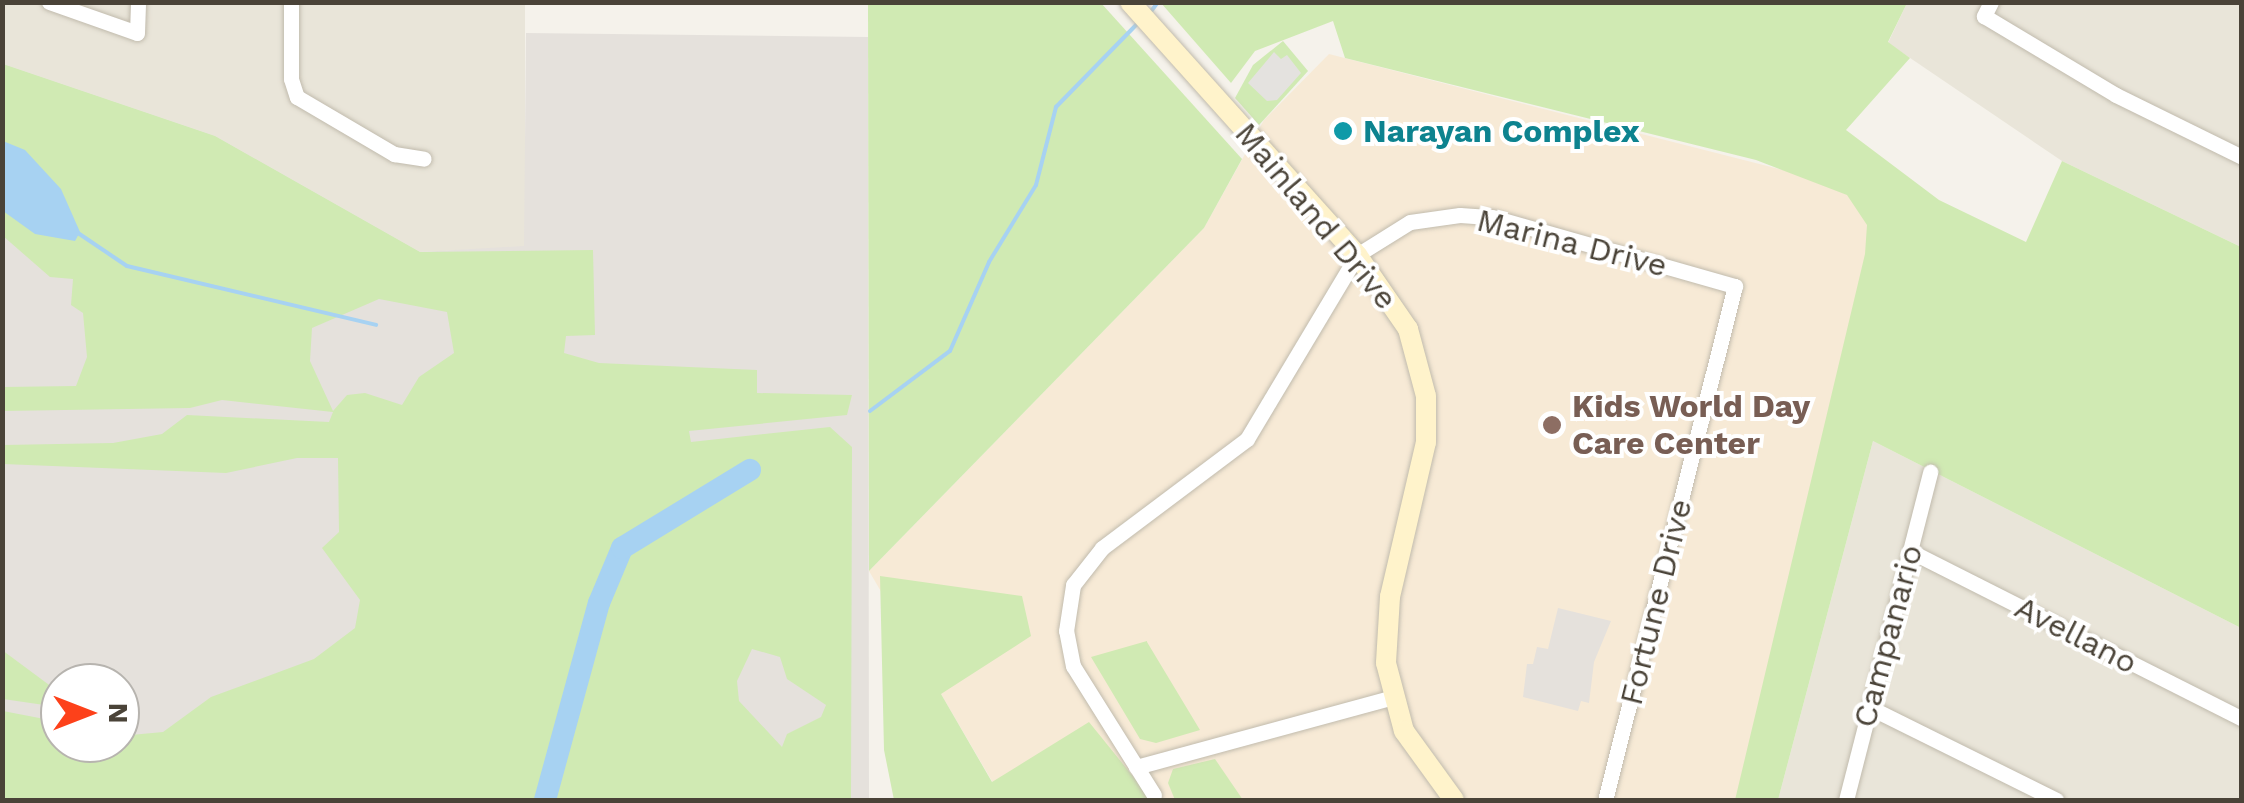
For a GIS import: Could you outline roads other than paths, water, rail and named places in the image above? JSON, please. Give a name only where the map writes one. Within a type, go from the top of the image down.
[{"type":"main road","name":"Mainland Drive","points":[[1130,2],[1356,255],[1408,330],[1426,396],[1422,465],[1386,618],[1392,697],[1415,752],[1454,800]]},
{"type":"street","points":[[49,2],[138,33],[138,2]]},
{"type":"street","points":[[291,2],[291,79],[297,97],[394,154],[424,159]]},
{"type":"street","points":[[1987,9],[2116,95],[2242,158]]},
{"type":"street","name":"Marina Drive","points":[[1356,255],[1410,222],[1476,215],[1735,286]]},
{"type":"street","points":[[1154,794],[1073,666],[1067,608],[1073,585],[1102,548],[1247,439],[1356,255]]},
{"type":"street","name":"Fortune Drive","points":[[1605,800],[1735,286]]},
{"type":"street","name":"Campanario","points":[[1846,800],[1930,472]]},
{"type":"street","name":"Avellano","points":[[1910,551],[2242,719]]},
{"type":"street","points":[[1136,767],[1392,697]]},
{"type":"street","points":[[1869,706],[2056,800]]},
{"type":"water","points":[[3,141],[25,150],[61,189],[80,232],[75,241],[35,234],[3,211]]},
{"type":"waterway","points":[[1149,14],[1158,2]]},
{"type":"waterway","points":[[870,411],[950,351],[989,262],[1036,185],[1056,107],[1138,23]]},
{"type":"waterway","points":[[78,233],[127,266],[376,325]]},
{"type":"waterway","points":[[545,800],[599,603],[622,548],[750,470]]},
{"type":"place","name":"Narayan Complex","points":[[1343,131]]},
{"type":"place","name":"Kids World Day Care Center","points":[[1552,425]]}]
